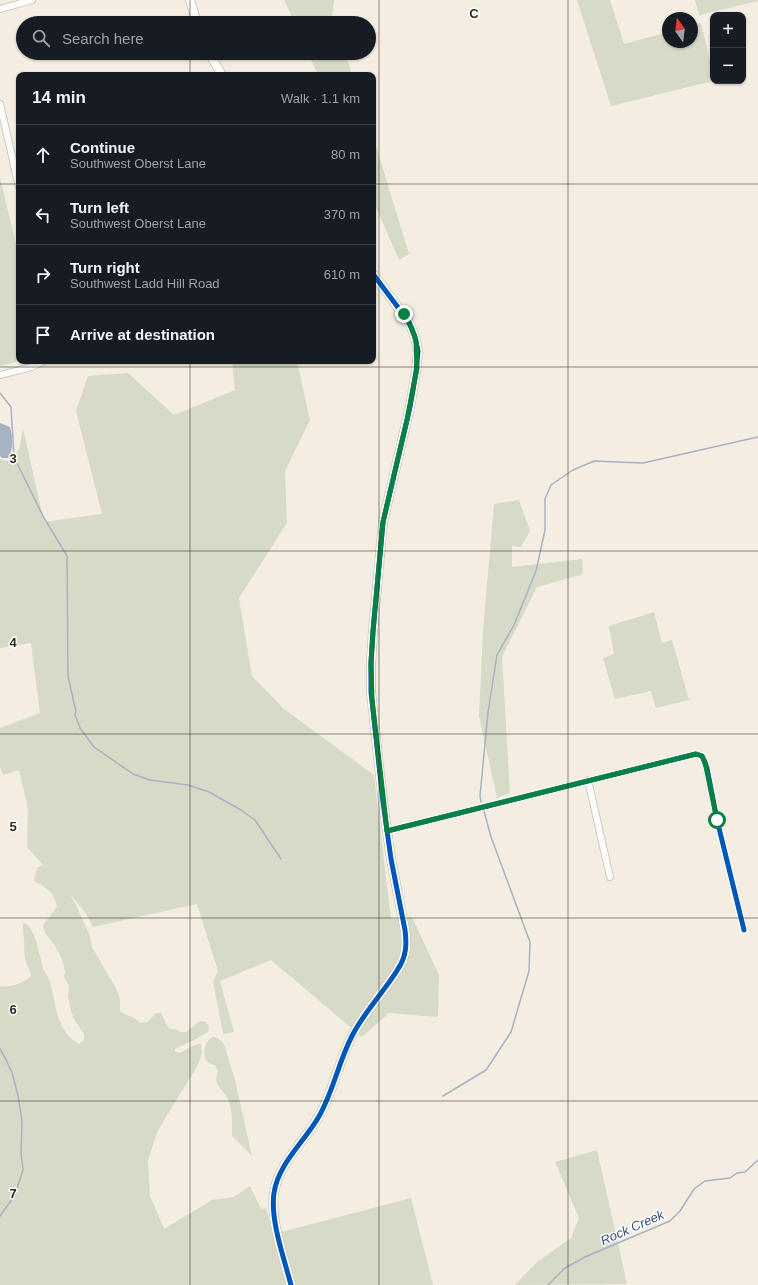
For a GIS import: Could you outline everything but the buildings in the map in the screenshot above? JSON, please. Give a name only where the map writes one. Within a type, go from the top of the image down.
[{"type":"street","points":[[0,8],[32,0]]},
{"type":"street","points":[[190,0],[195,16]]},
{"type":"street","points":[[213,60],[220,72]]},
{"type":"street","points":[[0,104],[16,174]]},
{"type":"street","points":[[291,1285],[274,1216],[274,1195],[276,1183],[284,1167],[320,1116],[351,1037],[394,976],[405,953],[404,930],[387,831],[371,692],[373,631],[383,522],[409,413],[418,355],[415,337],[409,322],[376,278]]},
{"type":"street","points":[[0,376],[38,364]]},
{"type":"street","points":[[387,831],[696,754],[702,756],[707,768],[717,820],[744,930]]},
{"type":"street","points":[[588,780],[610,878]]},
{"type":"green space","points":[[284,0],[334,0],[332,16],[292,16]]},
{"type":"green space","points":[[577,0],[610,0],[624,44],[662,34],[662,48],[698,48],[698,24],[701,23],[710,60],[710,82],[611,106]]},
{"type":"green space","points":[[695,0],[758,0],[758,1],[699,15]]},
{"type":"green space","points":[[311,60],[347,60],[351,72],[317,72]]},
{"type":"green space","points":[[376,146],[409,254],[399,260],[376,207]]},
{"type":"green space","points":[[0,178],[16,244],[16,362],[0,366]]},
{"type":"green space","points":[[232,364],[298,364],[310,420],[285,471],[287,523],[239,598],[252,676],[284,709],[374,775],[391,919],[412,917],[439,975],[438,1017],[389,1013],[362,1037],[271,960],[220,981],[234,1032],[223,1034],[213,981],[218,971],[197,904],[93,927],[85,912],[70,894],[90,936],[92,947],[117,990],[120,1000],[120,1011],[133,1017],[141,1023],[148,1022],[156,1013],[161,1013],[169,1029],[176,1029],[180,1032],[186,1032],[200,1021],[206,1022],[209,1027],[208,1032],[175,1049],[175,1051],[179,1053],[195,1045],[201,1044],[202,1053],[198,1065],[158,1130],[148,1160],[150,1196],[164,1229],[212,1200],[234,1197],[250,1186],[261,1209],[266,1208],[286,1285],[0,1285],[0,986],[17,984],[31,976],[25,956],[23,924],[25,923],[28,926],[35,938],[43,968],[49,980],[61,1025],[65,1032],[79,1044],[84,1040],[84,1034],[74,1019],[71,1011],[68,996],[69,986],[64,978],[65,972],[62,959],[54,944],[45,933],[43,925],[57,907],[52,894],[34,881],[37,868],[42,865],[44,866],[27,847],[28,809],[19,770],[3,775],[0,766],[0,728],[40,713],[31,643],[0,648],[0,459],[7,461],[19,450],[23,428],[44,522],[102,514],[76,411],[88,376],[128,373],[174,415],[235,390]]},
{"type":"green space","points":[[519,500],[530,531],[521,547],[512,546],[512,567],[582,559],[583,574],[537,587],[502,657],[510,793],[497,798],[479,716],[483,631],[494,504]]},
{"type":"green space","points":[[654,612],[662,643],[672,640],[689,700],[656,708],[651,691],[615,699],[603,658],[614,654],[609,626]]},
{"type":"green space","points":[[213,1037],[218,1038],[223,1043],[226,1050],[235,1080],[252,1156],[232,1136],[230,1104],[227,1096],[216,1082],[218,1071],[215,1065],[209,1063],[205,1057],[204,1053],[207,1042]]},
{"type":"green space","points":[[597,1150],[627,1284],[515,1285],[537,1262],[571,1238],[579,1218],[555,1162]]},
{"type":"green space","points":[[411,1198],[433,1285],[295,1285],[281,1232]]},
{"type":"water","points":[[0,423],[10,427],[12,446],[9,458],[2,458],[0,456]]},
{"type":"waterway","points":[[0,393],[11,407],[14,457],[44,518],[67,556],[68,676],[76,712],[75,715],[80,728],[94,747],[133,774],[150,780],[188,785],[209,792],[241,810],[255,820],[281,859]]},
{"type":"waterway","points":[[481,802],[480,796],[488,712],[497,655],[514,625],[536,571],[545,530],[545,499],[551,485],[573,470],[594,461],[643,463],[758,437]]},
{"type":"waterway","points":[[443,1096],[486,1070],[511,1032],[529,971],[530,942],[491,837],[484,811]]},
{"type":"waterway","points":[[0,1048],[12,1072],[18,1096],[22,1121],[21,1153],[23,1170],[15,1195],[0,1216]]},
{"type":"waterway","name":"Rock Creek","points":[[548,1285],[565,1268],[585,1257],[670,1221],[680,1211],[694,1189],[705,1181],[730,1178],[737,1173],[745,1172],[758,1160]]},
{"type":"cycle path","points":[[291,1285],[278,1239],[274,1215],[273,1204],[276,1182],[286,1163],[318,1118],[328,1098],[352,1036],[362,1019],[398,969],[403,960],[406,946],[405,930],[391,859],[383,802],[371,692],[371,663],[383,522],[410,407],[418,351],[415,337],[409,322],[376,278]]},
{"type":"cycle path","points":[[387,831],[696,754],[702,756],[707,768],[717,820],[744,930]]},
{"type":"route","points":[[404,314],[412,329],[416,341],[418,355],[417,368],[407,420],[383,522],[371,663],[372,699],[387,831],[696,754],[702,756],[707,768],[717,820]]}]
